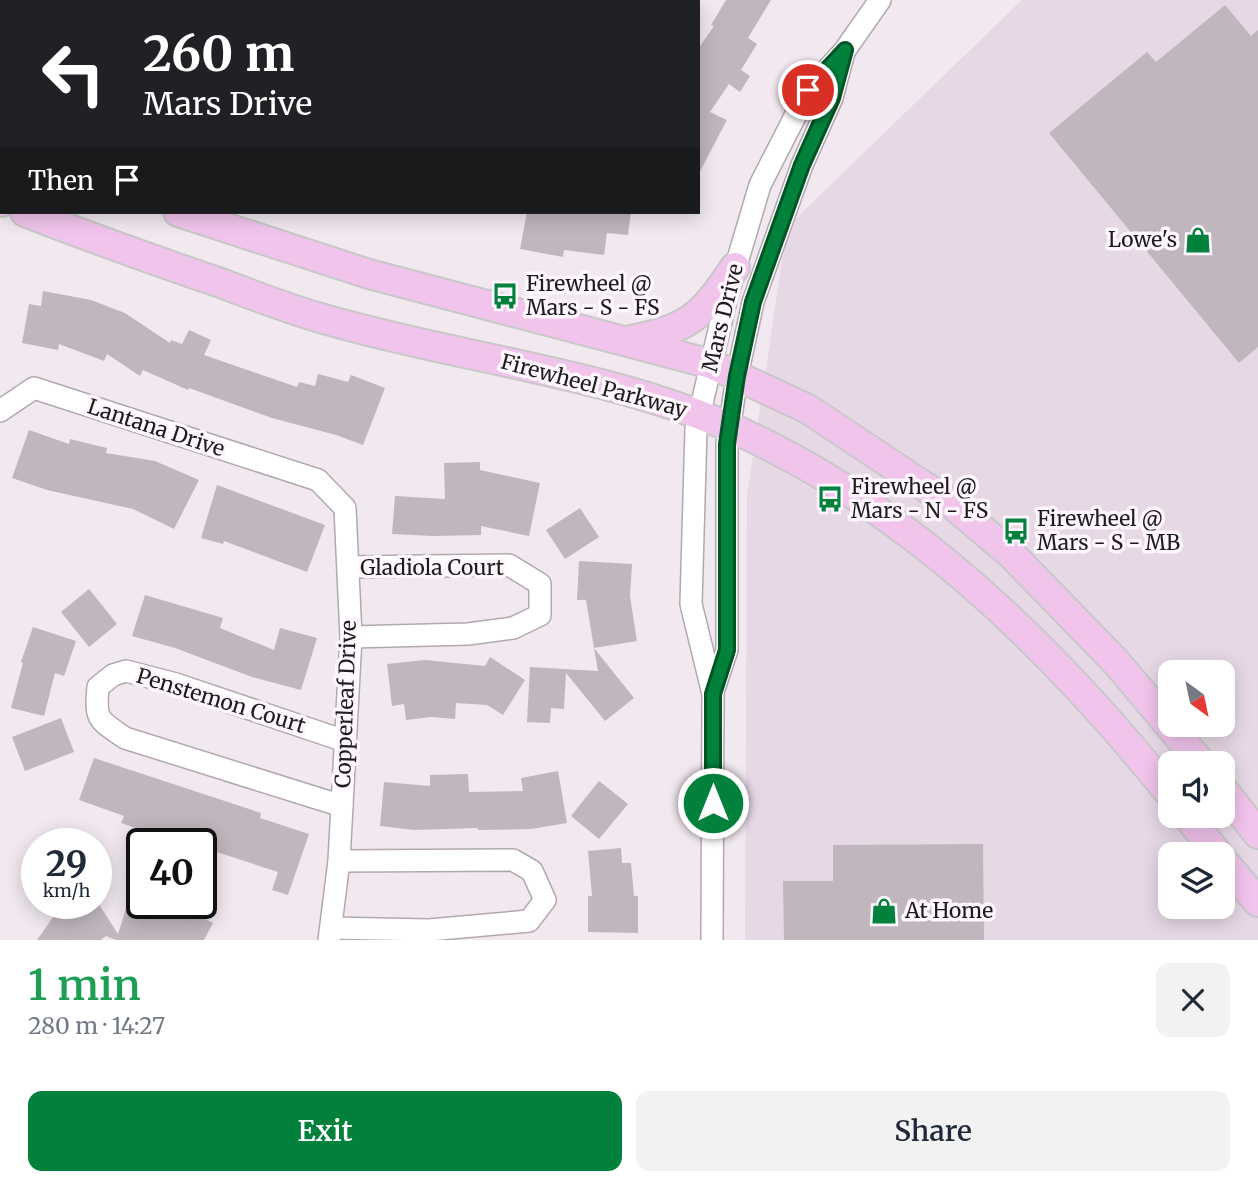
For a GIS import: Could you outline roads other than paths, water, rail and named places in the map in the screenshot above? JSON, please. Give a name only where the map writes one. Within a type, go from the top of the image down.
[{"type":"main road","name":"Firewheel Parkway","points":[[30,214],[324,319],[652,398],[730,428],[827,479],[919,540],[1043,649],[1158,780]]},
{"type":"main road","points":[[184,214],[369,274],[711,364],[808,409],[954,506],[1010,552],[1117,663],[1191,751]]},
{"type":"main road","points":[[622,342],[672,330],[687,323],[711,302],[735,267]]},
{"type":"main road","points":[[1043,649],[1079,622]]},
{"type":"main road","points":[[1235,805],[1258,834]]},
{"type":"main road","points":[[1197,828],[1208,842]]},
{"type":"main road","points":[[1235,875],[1258,902]]},
{"type":"street","name":"Mars Drive","points":[[712,940],[713,694],[691,604],[696,429],[735,267],[760,185],[808,90],[845,50],[880,0]]},
{"type":"street","name":"Mars Drive","points":[[713,694],[727,650],[727,476],[737,376],[753,302],[802,165],[832,98],[845,50]]},
{"type":"street","name":"Lantana Drive","points":[[0,411],[34,388],[317,480]]},
{"type":"street","name":"Copperleaf Drive","points":[[317,480],[345,508],[351,637],[339,862],[330,934]]},
{"type":"street","name":"Gladiola Court","points":[[348,567],[509,565],[540,584],[540,615],[513,628],[468,634],[351,637]]},
{"type":"street","name":"Penstemon Court","points":[[342,806],[125,738],[102,722],[96,711],[98,687],[113,675],[125,671],[176,684],[345,741]]},
{"type":"street","points":[[330,934],[429,930],[528,921],[545,900],[533,871],[513,860],[339,862]]},
{"type":"place","name":"Lowe's","points":[[1198,240]]},
{"type":"place","name":"Firewheel @ Mars - S - FS","points":[[505,296]]},
{"type":"place","name":"Firewheel @ Mars - N - FS","points":[[830,499]]},
{"type":"place","name":"Firewheel @ Mars - S - MB","points":[[1016,531]]},
{"type":"place","name":"At Home","points":[[884,911]]}]
